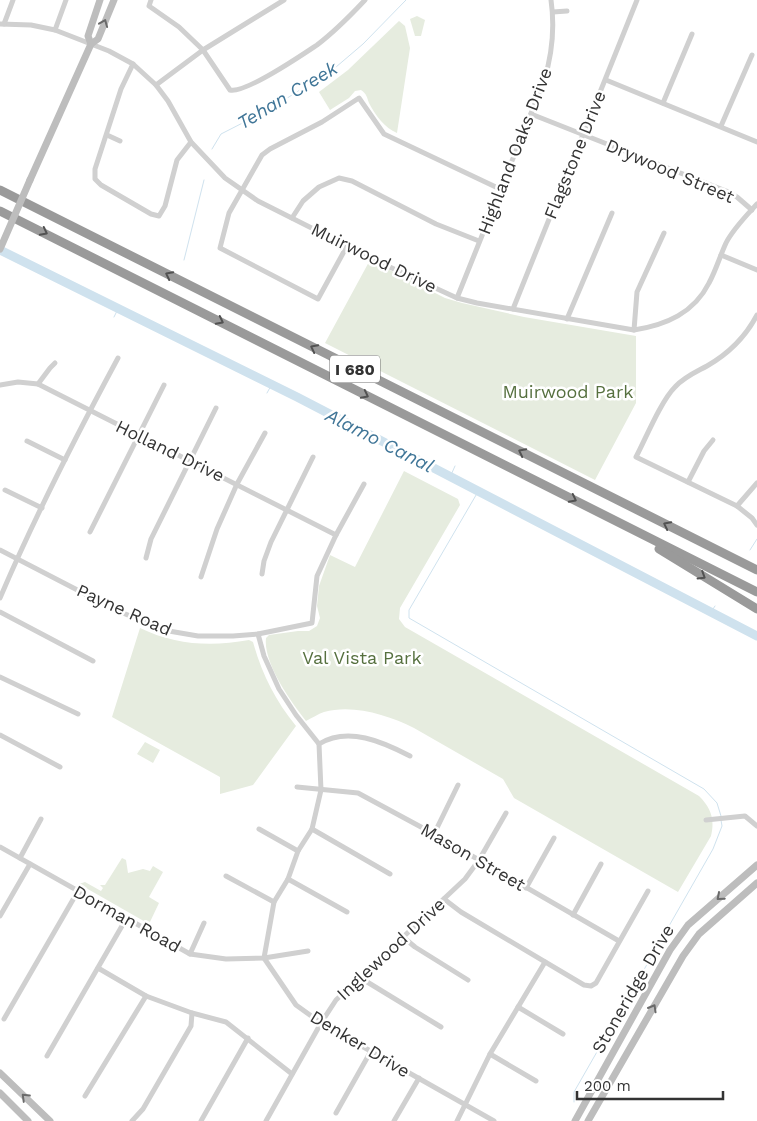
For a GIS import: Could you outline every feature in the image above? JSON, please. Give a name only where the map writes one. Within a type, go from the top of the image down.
[{"type":"highway","name":"I 680","points":[[0,190],[757,570]]},
{"type":"highway","name":"I 680","points":[[0,210],[757,592]]},
{"type":"highway","points":[[633,530],[646,541],[757,609]]},
{"type":"main road","points":[[91,44],[88,36],[100,0]]},
{"type":"main road","points":[[0,249],[91,44],[98,39],[114,0]]},
{"type":"main road","name":"Stoneridge Drive","points":[[575,1121],[670,950],[688,925],[757,865]]},
{"type":"main road","name":"Stoneridge Drive","points":[[588,1121],[683,956],[699,934],[757,883]]},
{"type":"main road","points":[[0,1072],[50,1121]]},
{"type":"main road","points":[[0,1093],[28,1121]]},
{"type":"street","points":[[2,24],[13,0]]},
{"type":"street","points":[[55,30],[66,0]]},
{"type":"street","points":[[151,0],[149,6],[179,27],[203,50],[230,90],[235,92],[250,86],[297,58],[350,16],[364,0]]},
{"type":"street","points":[[156,85],[203,50],[284,0]]},
{"type":"street","name":"Highland Oaks Drive","points":[[457,298],[544,82],[550,59],[553,12],[551,0]]},
{"type":"street","name":"Flagstone Drive","points":[[513,309],[637,0]]},
{"type":"street","points":[[553,12],[567,11]]},
{"type":"street","name":"Muirwood Drive","points":[[2,24],[31,25],[55,30],[109,50],[133,64],[156,85],[168,101],[191,142],[224,178],[258,201],[457,298],[634,330],[654,327],[673,320],[691,307],[709,284],[721,255],[734,231],[757,204]]},
{"type":"street","points":[[663,103],[692,34]]},
{"type":"street","points":[[721,126],[752,55]]},
{"type":"street","points":[[133,64],[122,89],[95,169],[95,179],[101,185],[151,214],[159,216],[165,206],[177,160],[191,142]]},
{"type":"street","points":[[606,80],[757,142]]},
{"type":"street","points":[[347,246],[318,299],[220,248],[229,213],[262,155],[308,130],[359,98],[384,134],[500,189]]},
{"type":"street","name":"Drywood Street","points":[[531,114],[726,191],[737,197],[752,210]]},
{"type":"street","points":[[107,135],[120,141]]},
{"type":"street","points":[[292,218],[303,201],[319,187],[339,178],[352,181],[436,224],[479,241]]},
{"type":"street","points":[[567,319],[612,213]]},
{"type":"street","points":[[634,330],[637,292],[664,233]]},
{"type":"street","points":[[721,255],[757,270]]},
{"type":"street","points":[[757,315],[747,331],[723,356],[681,381],[674,388],[667,397],[636,457],[737,506],[752,518],[757,525]]},
{"type":"street","points":[[0,598],[17,558],[89,411],[118,358]]},
{"type":"street","points":[[38,384],[55,363]]},
{"type":"street","name":"Holland Drive","points":[[0,385],[18,382],[38,384],[336,535]]},
{"type":"street","points":[[90,532],[164,385]]},
{"type":"street","points":[[146,558],[151,539],[216,408]]},
{"type":"street","points":[[201,577],[217,529],[237,484],[265,433]]},
{"type":"street","points":[[688,482],[704,451],[713,440]]},
{"type":"street","points":[[27,441],[65,460]]},
{"type":"street","points":[[262,574],[271,542],[314,456]]},
{"type":"street","points":[[737,506],[757,483]]},
{"type":"street","points":[[336,535],[364,484]]},
{"type":"street","points":[[5,490],[42,508]]},
{"type":"street","name":"Payne Road","points":[[0,550],[116,610],[163,630],[183,635],[205,636],[258,634],[312,623],[317,576],[336,535]]},
{"type":"street","points":[[0,612],[93,661]]},
{"type":"street","points":[[258,634],[267,664],[279,689],[296,715],[319,744],[321,790],[312,829],[298,852],[288,879],[274,902],[264,958]]},
{"type":"street","points":[[0,677],[78,714]]},
{"type":"street","points":[[0,735],[60,767]]},
{"type":"street","points":[[319,744],[328,738],[351,736],[377,741],[410,756]]},
{"type":"street","points":[[434,834],[458,785]]},
{"type":"street","name":"Mason Street","points":[[297,788],[358,793],[434,834],[619,941]]},
{"type":"street","name":"Inglewood Drive","points":[[266,1121],[336,1000],[465,880],[479,860],[506,812]]},
{"type":"street","points":[[706,820],[745,816],[757,826]]},
{"type":"street","points":[[20,858],[41,819]]},
{"type":"street","points":[[312,829],[390,874]]},
{"type":"street","points":[[259,830],[298,852]]},
{"type":"street","points":[[526,888],[554,838]]},
{"type":"street","name":"Dorman Road","points":[[0,847],[190,954],[226,959],[264,958],[308,950]]},
{"type":"street","points":[[0,916],[30,864]]},
{"type":"street","points":[[573,914],[601,864]]},
{"type":"street","points":[[226,876],[274,902]]},
{"type":"street","points":[[288,879],[347,912]]},
{"type":"street","points":[[444,899],[461,912],[544,962],[584,985],[591,986],[596,983],[648,891]]},
{"type":"street","points":[[4,1019],[78,892]]},
{"type":"street","points":[[47,1056],[126,919]]},
{"type":"street","points":[[190,954],[204,923]]},
{"type":"street","points":[[403,937],[415,947],[468,980]]},
{"type":"street","name":"Denker Drive","points":[[264,958],[296,1005],[321,1023],[494,1121]]},
{"type":"street","points":[[457,1121],[490,1054],[544,962]]},
{"type":"street","points":[[98,968],[146,996],[192,1013],[226,1022],[292,1074]]},
{"type":"street","points":[[360,977],[441,1027]]},
{"type":"street","points":[[85,1096],[146,996]]},
{"type":"street","points":[[518,1008],[563,1034]]},
{"type":"street","points":[[132,1121],[142,1109],[191,1026],[192,1013]]},
{"type":"street","points":[[201,1121],[248,1038]]},
{"type":"street","points":[[336,1113],[371,1051]]},
{"type":"street","points":[[490,1054],[536,1081]]},
{"type":"street","points":[[394,1121],[419,1078]]},
{"type":"green space","points":[[417,16],[425,20],[421,36],[415,36],[410,19]]},
{"type":"green space","points":[[399,21],[405,26],[410,48],[397,133],[381,121],[361,90],[355,91],[349,98],[330,110],[319,92],[348,70]]},
{"type":"green space","name":"Muirwood Park","points":[[370,260],[445,298],[462,303],[524,317],[636,336],[636,403],[595,480],[325,343]]},
{"type":"green space","name":"Val Vista Park","points":[[404,471],[458,499],[460,505],[400,608],[399,619],[405,627],[699,796],[711,814],[711,836],[678,892],[514,798],[503,779],[414,728],[382,715],[347,709],[324,712],[306,721],[293,704],[273,670],[266,648],[266,638],[269,635],[309,631],[317,626],[320,618],[317,606],[319,586],[330,555],[355,567]]},
{"type":"green space","points":[[140,628],[166,638],[193,643],[207,644],[249,640],[253,642],[270,686],[296,726],[253,785],[220,794],[220,777],[112,717]]},
{"type":"green space","points":[[145,742],[160,750],[153,763],[137,754]]},
{"type":"green space","points":[[122,858],[126,860],[128,873],[143,869],[150,871],[153,866],[163,872],[149,897],[159,903],[149,924],[79,884],[85,882],[101,891],[103,888],[100,885],[105,885]]},
{"type":"waterway","name":"Tehan Creek","points":[[212,149],[221,134],[270,109],[336,67],[363,44],[406,0]]},
{"type":"waterway","name":"Tehan Creek","points":[[184,260],[204,180]]},
{"type":"waterway","name":"Alamo Canal","points":[[0,250],[297,397],[757,636]]},
{"type":"waterway","points":[[114,317],[118,309]]},
{"type":"waterway","points":[[267,393],[272,384]]},
{"type":"waterway","points":[[451,475],[455,466]]},
{"type":"waterway","points":[[479,490],[409,610],[409,618],[704,789],[717,803],[721,816]]},
{"type":"waterway","points":[[750,550],[757,539]]},
{"type":"waterway","name":"Alamo Canal","points":[[711,612],[715,606]]},
{"type":"waterway","points":[[574,1102],[574,1092],[713,849],[722,826],[721,820]]}]
